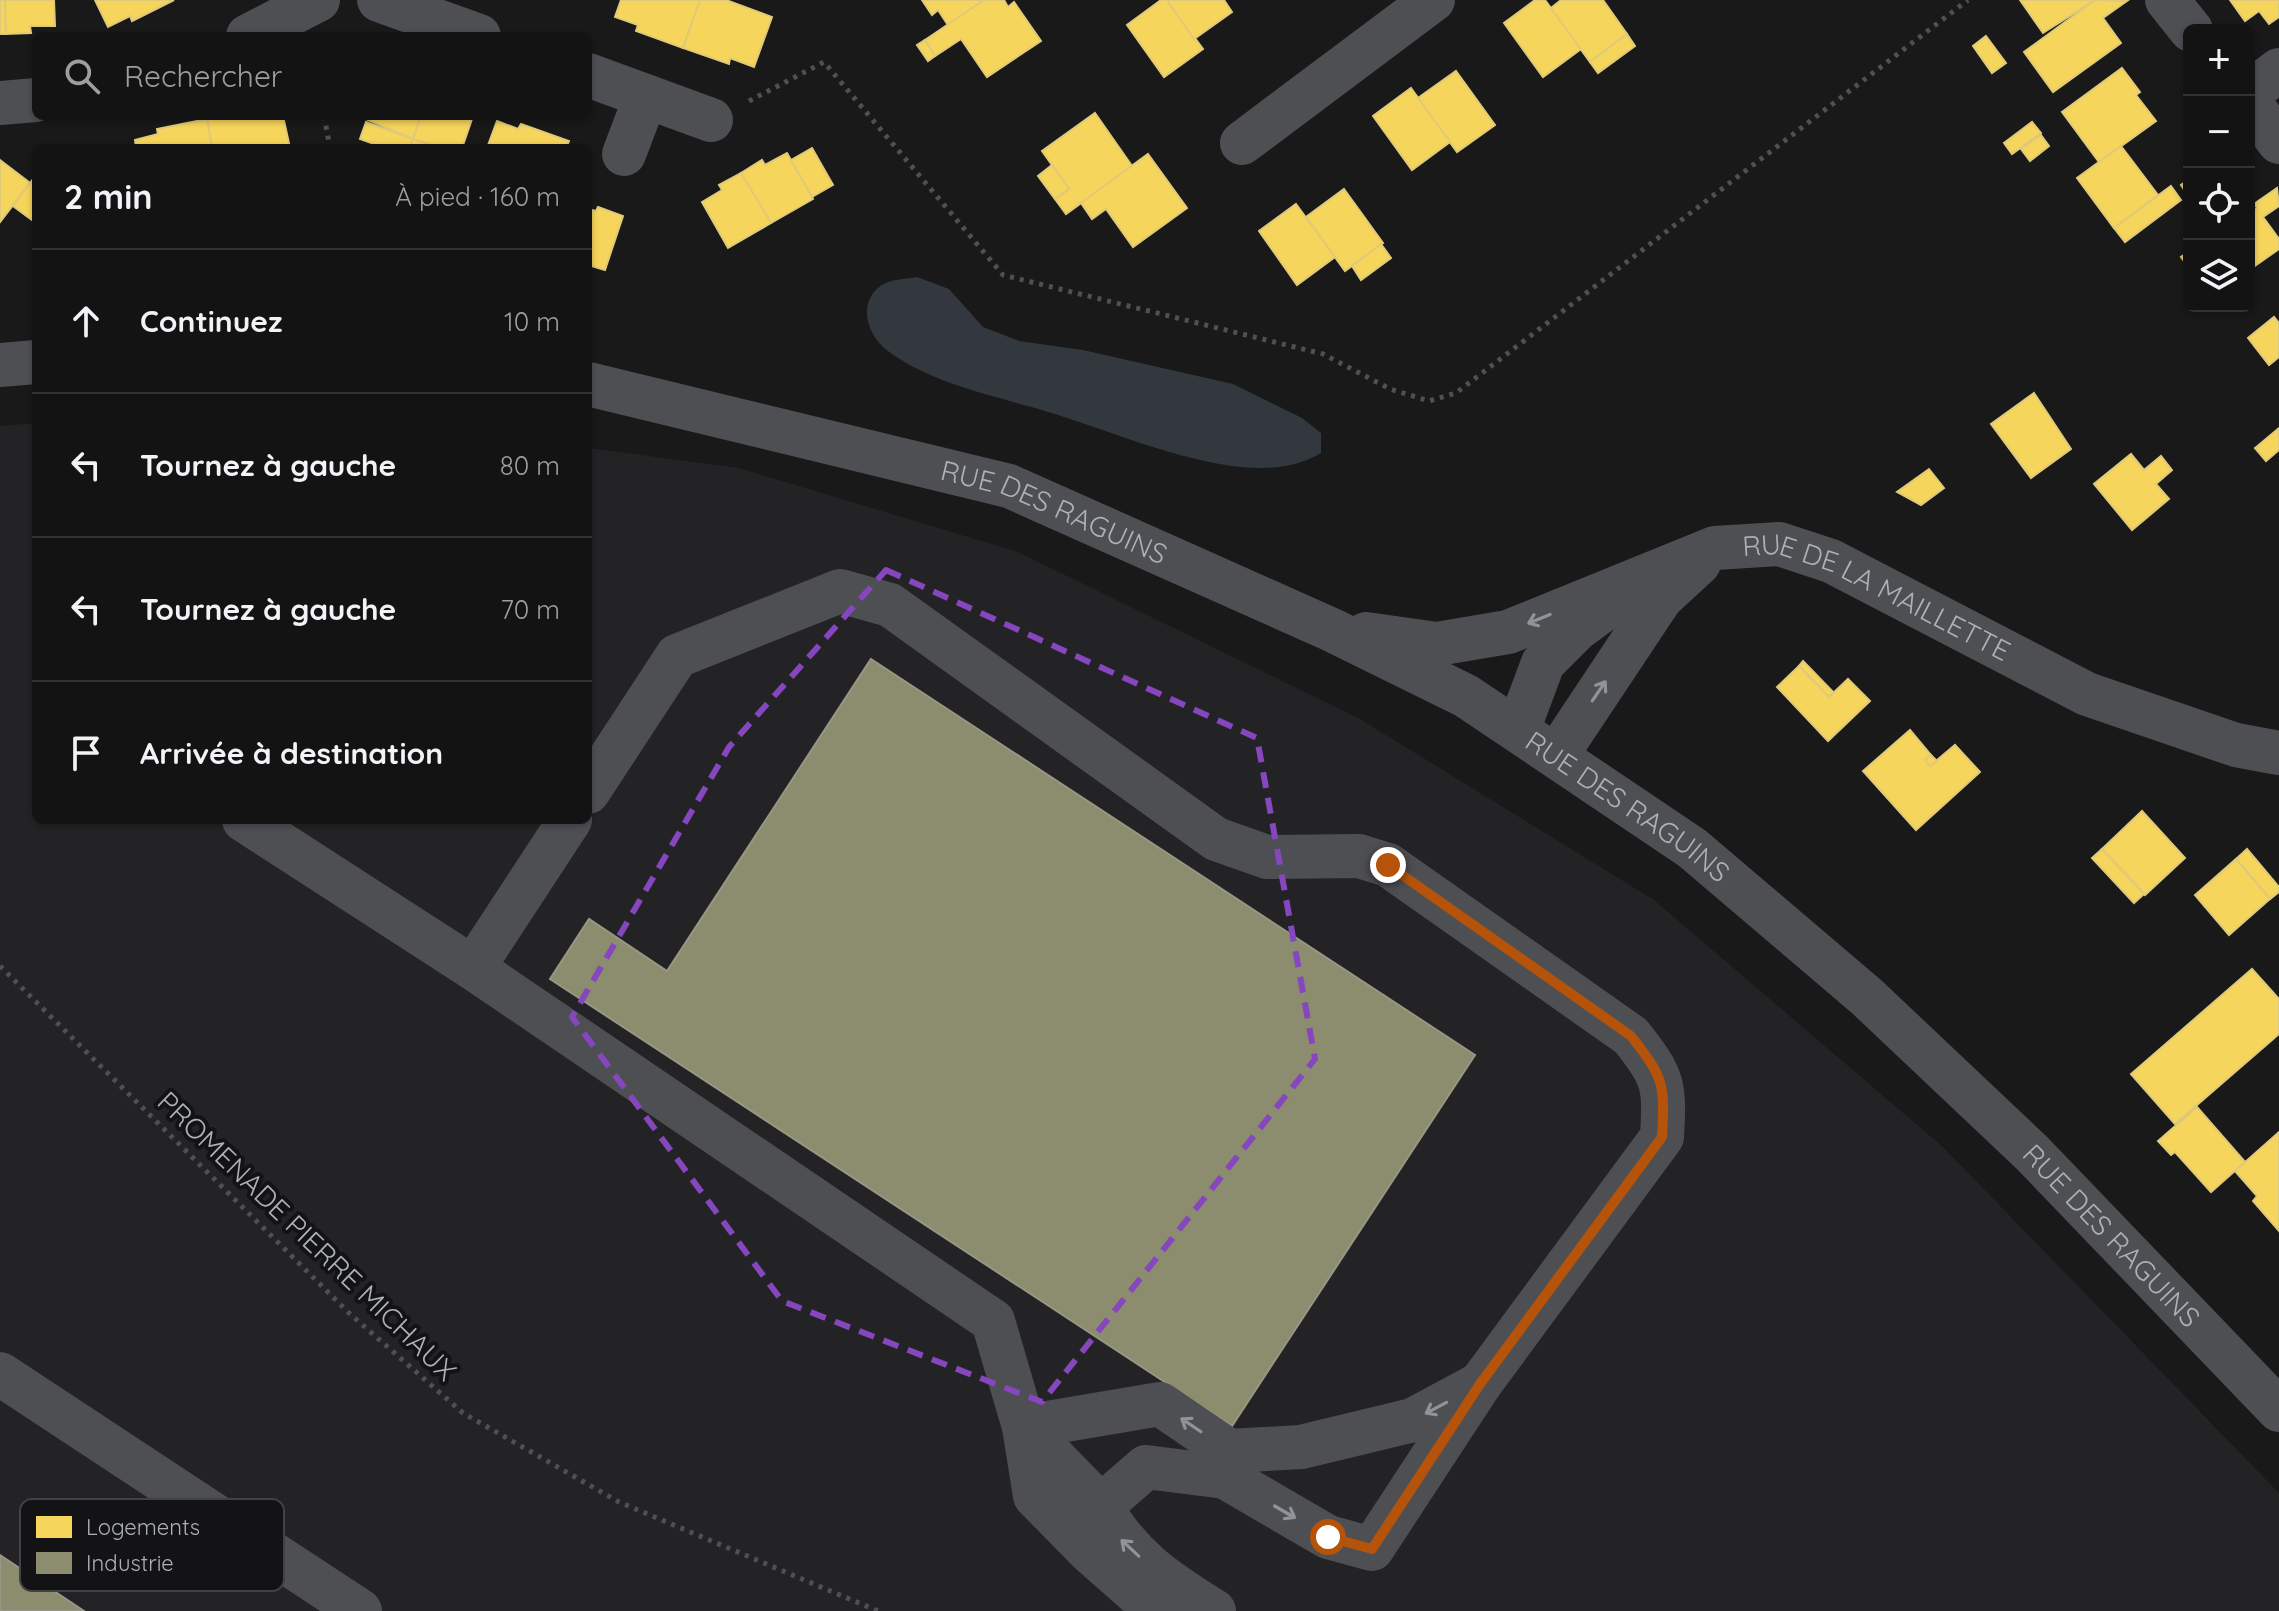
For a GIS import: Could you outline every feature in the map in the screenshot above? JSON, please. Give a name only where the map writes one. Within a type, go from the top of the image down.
[{"type":"street","points":[[256,32],[318,0]]},
{"type":"street","points":[[379,0],[468,32]]},
{"type":"street","points":[[1242,143],[1433,0]]},
{"type":"street","points":[[2167,0],[2186,24]]},
{"type":"street","points":[[2255,88],[2279,70]]},
{"type":"street","points":[[592,76],[711,120]]},
{"type":"street","points":[[624,154],[646,96]]},
{"type":"street","points":[[0,103],[32,100]]},
{"type":"street","points":[[2255,110],[2279,142]]},
{"type":"street","points":[[0,365],[32,362]]},
{"type":"street","name":"RUE DES RAGUINS","points":[[592,385],[1009,486],[1332,630],[1466,696],[1692,848],[1867,997],[2032,1153],[2279,1410]]},
{"type":"street","name":"RUE DE LA MAILLETTE","points":[[1556,756],[1661,598],[1715,548],[1779,544],[1831,561],[2087,694],[2236,745],[2279,753]]},
{"type":"street","points":[[1332,630],[1437,644],[1508,632],[1715,548]]},
{"type":"street","points":[[1518,730],[1543,663],[1577,629],[1655,572]]},
{"type":"street","points":[[592,786],[677,656],[840,591],[890,605],[1216,839],[1267,857],[1359,856],[1388,865],[1631,1036],[1651,1062],[1664,1092],[1662,1137],[1480,1384],[1372,1549],[1328,1537],[1225,1477],[1146,1467],[1101,1506]]},
{"type":"street","points":[[250,824],[473,968],[993,1321],[1024,1427],[1035,1496],[1090,1552],[1157,1611]]},
{"type":"street","points":[[473,968],[567,824]]},
{"type":"street","points":[[0,1374],[190,1499]]},
{"type":"street","points":[[1024,1427],[1160,1404],[1229,1451],[1301,1447],[1413,1420],[1480,1384]]},
{"type":"street","points":[[1024,1427],[1101,1506],[1118,1538],[1163,1579],[1214,1611]]},
{"type":"street","points":[[284,1561],[360,1611]]},
{"type":"path","points":[[711,120],[824,62],[1003,275],[1323,354],[1390,389],[1429,401],[1456,393],[1968,0]]},
{"type":"path","points":[[325,120],[329,144]]},
{"type":"path","name":"PROMENADE PIERRE MICHAUX","points":[[0,966],[350,1314],[463,1413],[619,1502],[878,1611]]},
{"type":"highlighted area","points":[[886,570],[1257,738],[1315,1059],[1042,1402],[782,1301],[572,1017],[729,747]]},
{"type":"shaded area","points":[[917,277],[949,289],[983,327],[1019,341],[1083,350],[1233,384],[1302,418],[1321,433],[1321,453],[1289,465],[1266,468],[1207,461],[940,379],[888,351],[875,337],[867,319],[869,300],[882,285]]},
{"type":"shaded area","points":[[32,423],[32,824],[592,824],[592,449],[739,468],[1018,552],[1360,719],[1654,900],[1944,1148],[2279,1493],[2279,1611],[0,1611],[0,426]]},
{"type":"building: Logements","points":[[0,0],[5,0],[6,34],[0,34]]},
{"type":"building: Logements","points":[[5,0],[54,0],[55,26],[30,26],[31,33],[6,34]]},
{"type":"building: Logements","points":[[95,0],[174,0],[132,21],[130,16],[108,27]]},
{"type":"building: Logements","points":[[621,0],[700,0],[683,48],[636,31],[638,25],[615,17]]},
{"type":"building: Logements","points":[[700,0],[726,0],[772,17],[754,67],[730,58],[729,64],[683,48]]},
{"type":"building: Logements","points":[[922,0],[984,0],[948,25],[938,10],[932,15]]},
{"type":"building: Logements","points":[[984,0],[1004,0],[1008,7],[1014,2],[1041,41],[987,77],[961,39],[935,56],[925,40]]},
{"type":"building: Logements","points":[[1161,0],[1167,0],[1203,49],[1164,77],[1127,25]]},
{"type":"building: Logements","points":[[1167,0],[1224,0],[1232,12],[1194,39]]},
{"type":"building: Logements","points":[[1535,0],[1545,0],[1581,49],[1543,77],[1504,23]]},
{"type":"building: Logements","points":[[1561,0],[1603,0],[1627,34],[1590,62],[1551,8]]},
{"type":"building: Logements","points":[[2020,0],[2095,0],[2043,33]]},
{"type":"building: Logements","points":[[2095,0],[2127,1],[2103,18],[2121,43],[2053,92],[2024,52]]},
{"type":"building: Logements","points":[[2230,0],[2279,0],[2279,17],[2269,24],[2259,11],[2245,21]]},
{"type":"building: Logements","points":[[1627,34],[1635,46],[1598,73],[1590,62]]},
{"type":"building: Logements","points":[[1986,36],[2006,63],[1992,73],[1973,46]]},
{"type":"building: Logements","points":[[925,40],[935,56],[928,61],[917,45]]},
{"type":"building: Logements","points":[[2122,68],[2140,92],[2136,95],[2156,121],[2099,162],[2062,112]]},
{"type":"building: Logements","points":[[1456,71],[1495,125],[1457,152],[1418,98]]},
{"type":"building: Logements","points":[[1411,88],[1450,142],[1412,170],[1373,116]]},
{"type":"building: Logements","points":[[1095,113],[1132,166],[1066,214],[1055,199],[1069,189],[1042,151]]},
{"type":"building: Logements","points":[[207,120],[284,120],[289,144],[211,144]]},
{"type":"building: Logements","points":[[207,120],[211,144],[136,144],[135,140],[158,134],[157,129]]},
{"type":"building: Logements","points":[[368,120],[420,120],[413,139]]},
{"type":"building: Logements","points":[[420,120],[472,120],[463,144],[428,144],[413,139]]},
{"type":"building: Logements","points":[[497,121],[518,129],[521,124],[569,141],[568,144],[488,144]]},
{"type":"building: Logements","points":[[366,122],[413,139],[411,144],[374,144],[360,139]]},
{"type":"building: Logements","points":[[2032,122],[2041,133],[2012,154],[2004,143]]},
{"type":"building: Logements","points":[[2041,135],[2049,146],[2030,161],[2021,149]]},
{"type":"building: Logements","points":[[413,139],[428,144],[411,144]]},
{"type":"building: Logements","points":[[2121,146],[2158,195],[2114,228],[2077,178]]},
{"type":"building: Logements","points":[[812,148],[833,185],[812,197],[791,160]]},
{"type":"building: Logements","points":[[787,153],[813,199],[771,223],[741,173],[762,160],[765,165]]},
{"type":"building: Logements","points":[[1148,154],[1187,208],[1133,247],[1106,209],[1092,219],[1081,203]]},
{"type":"building: Logements","points":[[0,160],[30,183],[0,222]]},
{"type":"building: Logements","points":[[1052,165],[1069,189],[1055,199],[1038,176]]},
{"type":"building: Logements","points":[[741,173],[771,223],[728,248],[702,202],[722,190],[719,185]]},
{"type":"building: Logements","points":[[32,180],[32,220],[13,206]]},
{"type":"building: Logements","points":[[2171,186],[2181,200],[2125,242],[2114,228]]},
{"type":"building: Logements","points":[[2277,188],[2279,206],[2263,217],[2279,239],[2279,249],[2255,266],[2257,208],[2255,203]]},
{"type":"building: Logements","points":[[1344,189],[1383,243],[1345,271],[1306,217]]},
{"type":"building: Logements","points":[[1296,204],[1335,257],[1297,285],[1259,231]]},
{"type":"building: Logements","points":[[598,207],[623,216],[605,270],[592,266],[592,210],[596,211]]},
{"type":"building: Logements","points":[[1381,244],[1391,258],[1361,280],[1352,266]]},
{"type":"building: Logements","points":[[2274,317],[2279,323],[2279,357],[2269,365],[2248,338]]},
{"type":"building: Logements","points":[[2034,393],[2071,449],[2031,478],[1991,424]]},
{"type":"building: Logements","points":[[2279,428],[2279,450],[2266,461],[2255,448]]},
{"type":"building: Logements","points":[[2131,454],[2144,470],[2161,456],[2172,470],[2156,484],[2169,499],[2132,530],[2094,484]]},
{"type":"building: Logements","points":[[1929,469],[1944,488],[1921,505],[1897,492]]},
{"type":"building: Logements","points":[[1803,661],[1834,693],[1829,697],[1799,666]]},
{"type":"building: Logements","points":[[1799,666],[1829,697],[1848,679],[1870,701],[1828,741],[1777,687]]},
{"type":"building: Logements","points":[[1910,730],[1931,755],[1925,760],[1930,766],[1955,745],[1980,772],[1916,830],[1863,771]]},
{"type":"building: Logements","points":[[1931,755],[1937,761],[1930,766],[1925,760]]},
{"type":"building: Logements","points":[[2142,811],[2185,858],[2145,895],[2102,849]]},
{"type":"building: Logements","points":[[2102,849],[2144,894],[2134,903],[2092,858]]},
{"type":"building: Logements","points":[[2247,849],[2279,887],[2279,892],[2270,899],[2236,859]]},
{"type":"building: Logements","points":[[2236,859],[2270,899],[2229,935],[2195,895]]},
{"type":"building: Logements","points":[[2252,969],[2279,999],[2279,1034],[2175,1124],[2131,1074]]},
{"type":"building: Logements","points":[[2197,1107],[2245,1162],[2211,1192],[2175,1152],[2171,1155],[2158,1141]]},
{"type":"building: Logements","points":[[2279,1132],[2279,1231],[2253,1201],[2257,1196],[2235,1171]]},
{"type":"building: Industrie","points":[[871,659],[1475,1055],[1232,1426],[550,979],[589,919],[667,971]]},
{"type":"building: Industrie","points":[[0,1555],[20,1568],[20,1591],[54,1591],[84,1611],[0,1611]]},
{"type":"route","points":[[1328,1537],[1372,1549],[1480,1384],[1662,1137],[1664,1092],[1651,1062],[1631,1036],[1388,865]]}]
